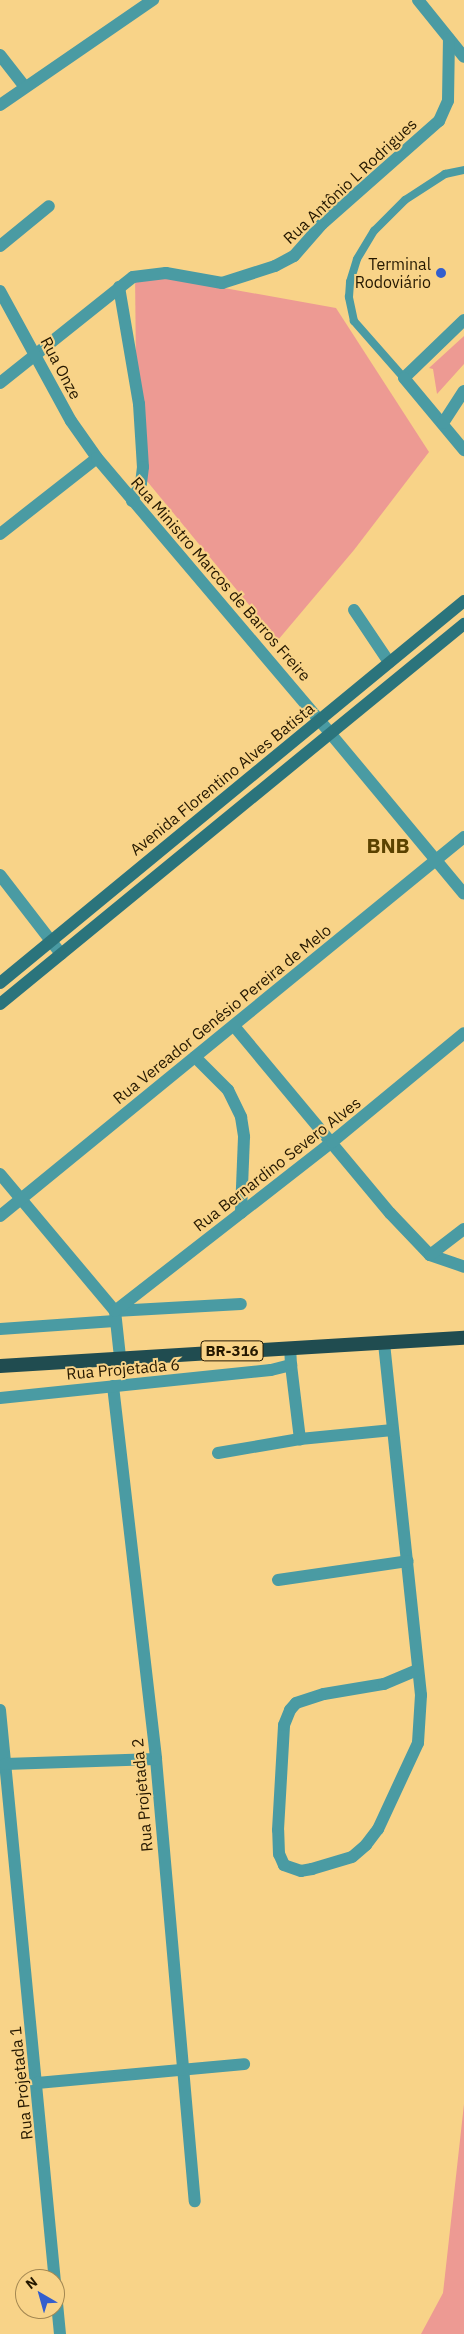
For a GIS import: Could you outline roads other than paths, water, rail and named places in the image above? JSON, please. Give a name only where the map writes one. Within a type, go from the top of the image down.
[{"type":"highway","name":"BR-316","points":[[0,1366],[120,1357],[464,1338]]},
{"type":"main road","name":"Avenida Florentino Alves Batista","points":[[0,982],[464,601]]},
{"type":"main road","name":"Avenida Florentino Alves Batista","points":[[0,1004],[464,624]]},
{"type":"street","points":[[0,105],[24,86],[153,0]]},
{"type":"street","points":[[418,0],[464,57]]},
{"type":"street","name":"Rua Antônio L Rodrigues","points":[[0,383],[133,277],[153,272],[222,283],[275,266],[294,256],[322,224],[439,122],[448,101],[449,39]]},
{"type":"street","points":[[0,55],[24,86]]},
{"type":"street","points":[[0,246],[49,206]]},
{"type":"street","points":[[119,287],[139,404],[143,466],[141,484],[132,501]]},
{"type":"street","name":"Rua Onze","points":[[0,291],[71,421],[97,458]]},
{"type":"street","points":[[464,320],[404,378],[464,450]]},
{"type":"street","points":[[443,423],[464,391]]},
{"type":"street","points":[[0,534],[97,458]]},
{"type":"street","name":"Rua Ministro Marcos de Barros Freire","points":[[97,458],[321,719],[330,733],[437,859],[464,894]]},
{"type":"street","points":[[354,610],[389,662]]},
{"type":"street","name":"Rua Vereador Genésio Pereira de Melo","points":[[0,1216],[20,1197],[234,1026],[464,837]]},
{"type":"street","points":[[0,875],[61,954]]},
{"type":"street","points":[[234,1026],[390,1213],[430,1255],[464,1267]]},
{"type":"street","name":"Rua Bernardino Severo Alves","points":[[115,1316],[241,1213],[332,1142],[464,1033]]},
{"type":"street","points":[[195,1057],[210,1068],[228,1090],[241,1117],[244,1138],[241,1213]]},
{"type":"street","points":[[0,1174],[115,1316],[120,1357]]},
{"type":"street","points":[[430,1255],[464,1228]]},
{"type":"street","points":[[0,1329],[241,1304]]},
{"type":"street","points":[[384,1343],[421,1695],[418,1743],[378,1829],[366,1845],[343,1860],[301,1871],[284,1865],[279,1854],[278,1830],[284,1725],[290,1710],[296,1703],[324,1694],[384,1684],[417,1670]]},
{"type":"street","points":[[290,1348],[300,1439]]},
{"type":"street","name":"Rua Projetada 6","points":[[0,1398],[230,1376],[291,1365]]},
{"type":"street","name":"Rua Projetada 2","points":[[113,1386],[156,1759],[195,2201]]},
{"type":"street","points":[[218,1453],[300,1439],[393,1430]]},
{"type":"street","points":[[278,1580],[408,1562]]},
{"type":"street","name":"Rua Projetada 1","points":[[0,1710],[60,2334]]},
{"type":"street","points":[[5,1764],[156,1759]]},
{"type":"street","points":[[37,2083],[244,2064]]},
{"type":"lane","points":[[404,378],[354,321],[349,297],[350,282],[358,259],[374,231],[398,206],[421,187],[445,174],[464,170]]},
{"type":"place","name":"Terminal Rodoviário","points":[[441,273]]},
{"type":"district","name":"BNB","points":[[388,845]]}]
